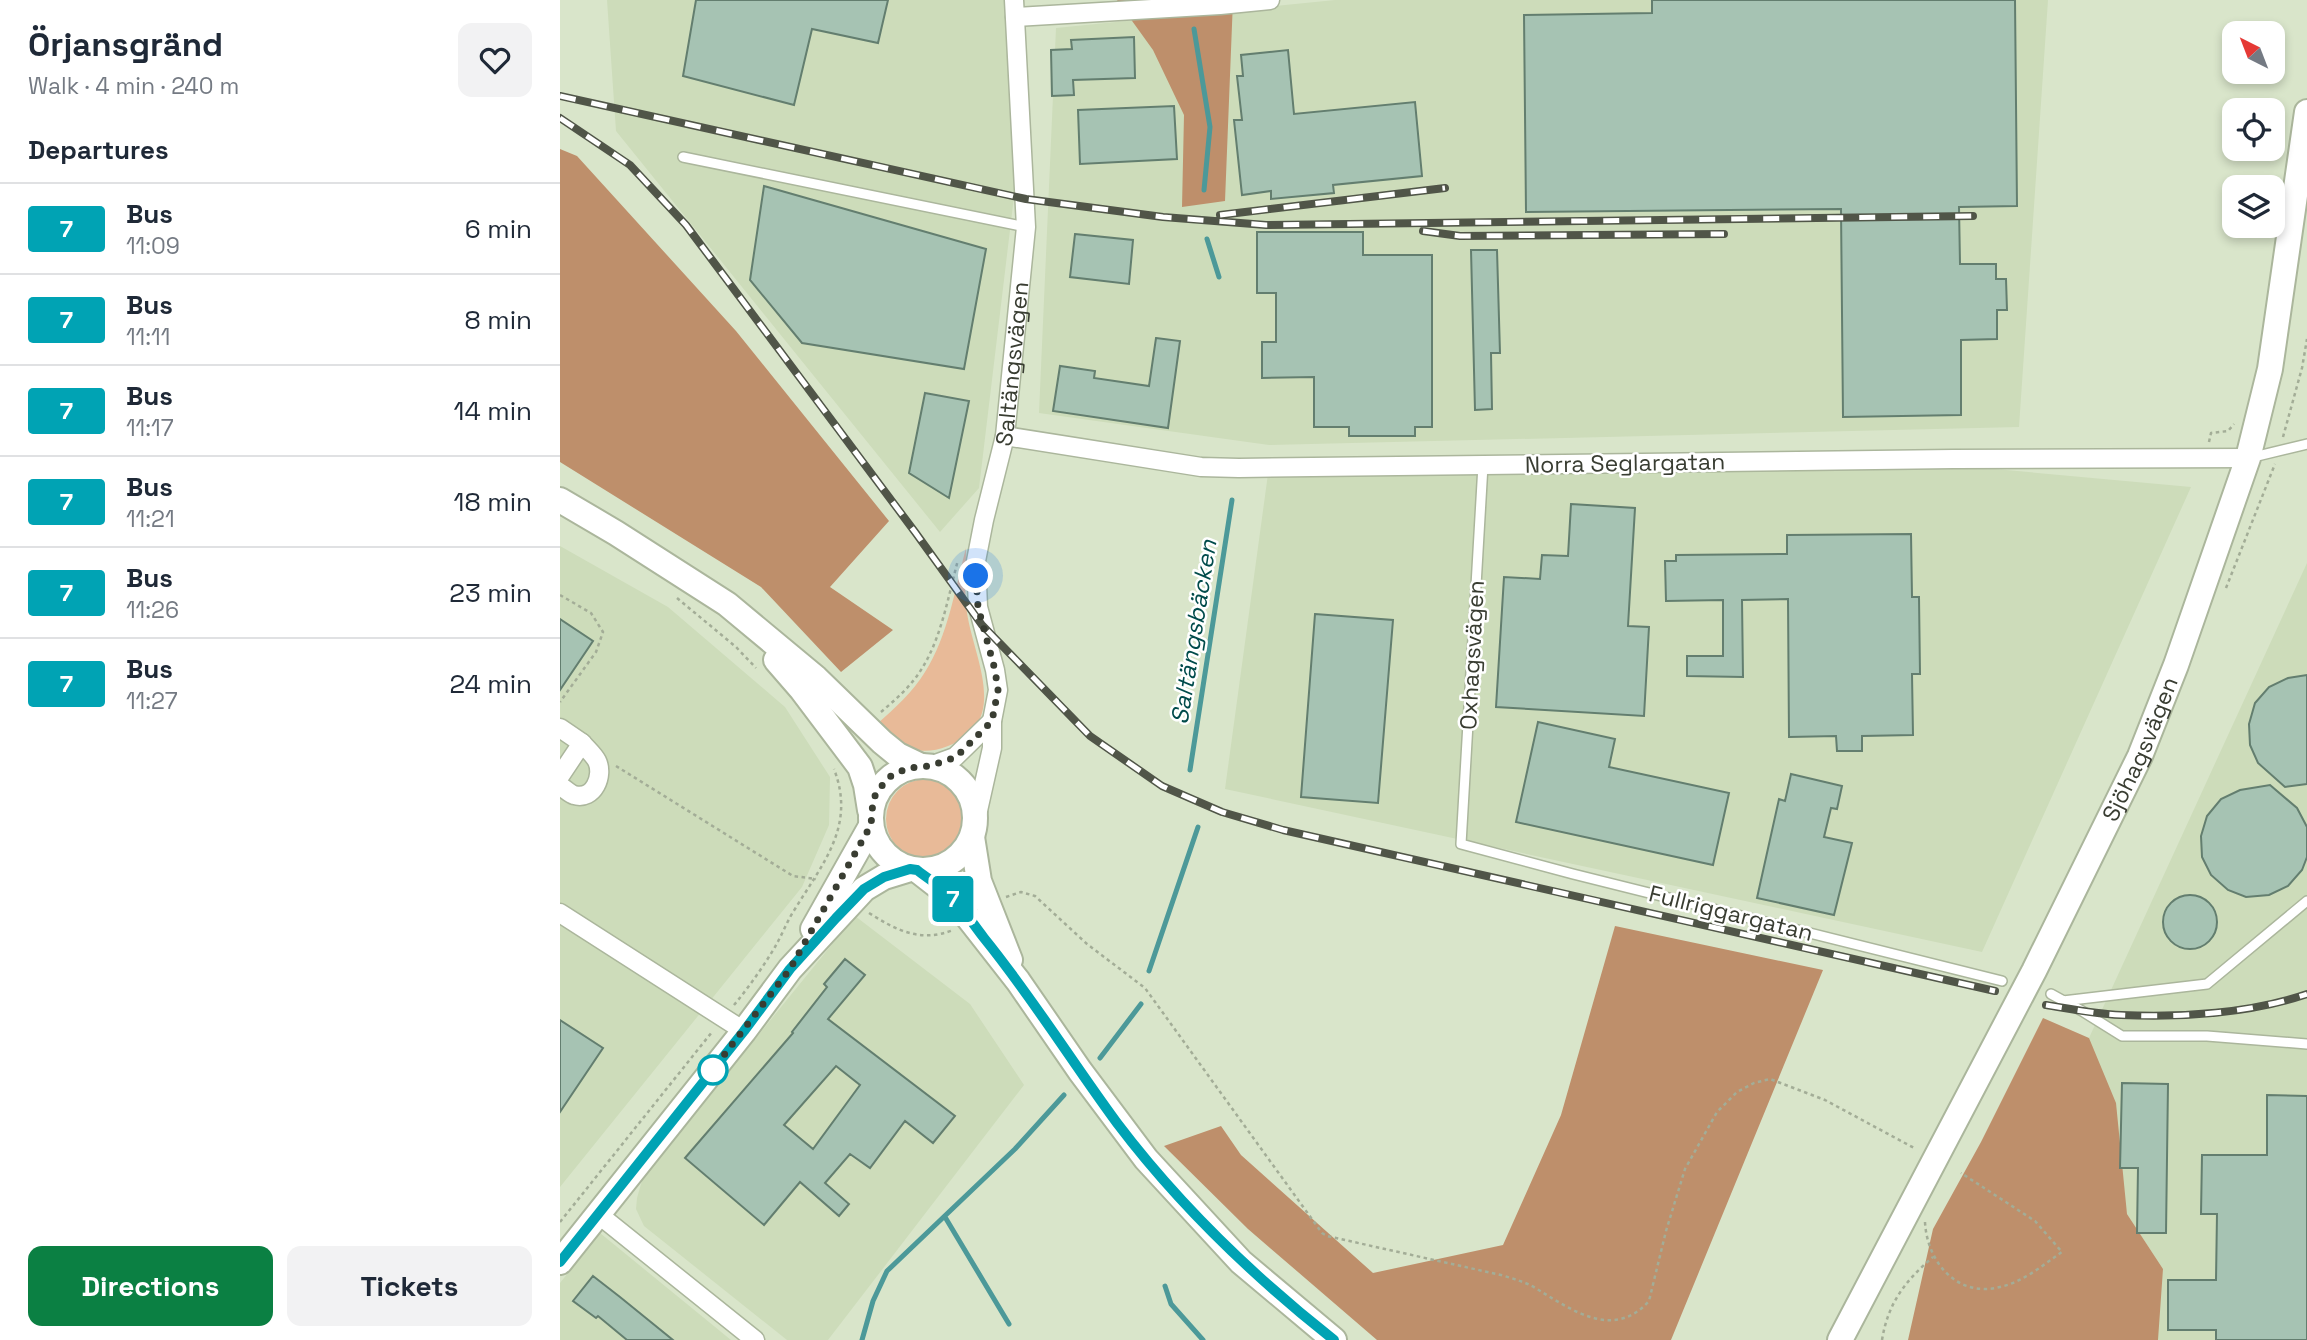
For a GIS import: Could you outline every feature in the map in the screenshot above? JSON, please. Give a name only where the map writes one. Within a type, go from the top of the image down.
[{"type":"main road","name":"Sjöhagsvägen","points":[[1840,1340],[2034,971],[2140,756],[2176,665],[2248,458],[2270,369],[2307,112]]},
{"type":"main road","points":[[560,500],[727,604],[816,678],[898,755],[951,774],[964,785],[973,802],[979,881],[1018,981]]},
{"type":"main road","points":[[727,604],[802,690],[860,767],[866,785],[871,821],[881,850],[896,863],[914,870],[953,898],[1018,981],[1080,1071],[1146,1159],[1241,1262],[1334,1340]]},
{"type":"main road","points":[[790,969],[871,821],[873,800],[884,783],[891,776],[908,768],[926,766]]},
{"type":"main road","points":[[560,1262],[598,1214],[734,1025],[864,889],[884,877],[914,870],[933,870],[948,864],[963,853],[974,831]]},
{"type":"street","points":[[1015,8],[1220,5],[1270,0]]},
{"type":"street","name":"Saltängsvägen","points":[[974,831],[992,748],[992,721],[998,690],[978,607],[976,561],[1005,436],[1026,226],[1015,8]]},
{"type":"street","name":"Norra Seglargatan","points":[[1005,436],[1201,467],[1239,468],[2248,458]]},
{"type":"street","points":[[926,766],[956,757],[992,721]]},
{"type":"street","points":[[560,729],[582,743],[597,761],[600,775],[599,781],[584,795],[575,795],[560,786]]},
{"type":"street","points":[[560,776],[582,743]]},
{"type":"street","points":[[560,913],[734,1025]]},
{"type":"street","points":[[598,1214],[755,1340]]},
{"type":"lane","points":[[683,157],[1026,226]]},
{"type":"lane","points":[[2248,458],[2307,443]]},
{"type":"lane","name":"Oxhagsvägen","points":[[1461,844],[1483,465]]},
{"type":"lane","name":"Fullriggargatan","points":[[1461,844],[2002,981]]},
{"type":"lane","points":[[2063,1001],[2207,984],[2307,901]]},
{"type":"lane","points":[[2051,995],[2122,1036],[2207,1036],[2307,1044]]},
{"type":"path","points":[[2280,449],[2307,339]]},
{"type":"path","points":[[875,718],[906,690],[928,658],[936,639],[958,558]]},
{"type":"path","points":[[668,591],[736,648],[762,675]]},
{"type":"path","points":[[560,595],[591,613],[603,632],[596,652],[560,702]]},
{"type":"path","points":[[613,764],[793,876],[816,878]]},
{"type":"path","points":[[560,1222],[734,1025],[794,910],[816,878],[839,830],[841,794],[833,765]]},
{"type":"path","points":[[1133,979],[1145,988],[1221,1097],[1322,1233],[1502,1275],[1528,1284],[1586,1321],[1599,1325]]},
{"type":"path","points":[[1622,1323],[1642,1311],[1649,1301],[1665,1231],[1685,1169],[1717,1112],[1737,1092],[1754,1083],[1770,1079],[1825,1100],[1916,1149]]},
{"type":"path","points":[[1925,1220],[1926,1240],[1933,1257],[1946,1274],[1960,1283],[1980,1289],[2003,1287],[2025,1277],[2062,1252],[2035,1221],[1961,1173]]},
{"type":"path","points":[[1882,1340],[1888,1313],[1899,1293],[1912,1275],[1933,1257]]},
{"type":"shaded area","points":[[607,0],[1014,0],[1016,180],[979,488],[940,532],[616,131]]},
{"type":"shaded area","points":[[1117,0],[1233,0],[1225,201],[1182,207],[1184,115],[1153,50]]},
{"type":"shaded area","points":[[1335,0],[2048,0],[2019,427],[1269,445],[1039,413],[1056,28]]},
{"type":"shaded area","points":[[560,149],[577,156],[736,331],[889,521],[830,587],[893,630],[841,672],[761,587],[560,462]]},
{"type":"shaded area","points":[[1962,466],[2191,487],[1982,952],[1225,789],[1268,474]]},
{"type":"shaded area","points":[[560,546],[668,607],[785,707],[830,777],[829,825],[802,887],[560,1187]]},
{"type":"shaded area","points":[[966,548],[966,605],[981,669],[984,706],[979,722],[967,735],[936,750],[917,750],[901,743],[877,724],[909,693],[933,658],[950,612]]},
{"type":"shaded area","points":[[2307,563],[2307,1340],[2152,1340],[2163,1269],[2127,1214],[2089,1038]]},
{"type":"shaded area","points":[[926,779],[941,782],[954,791],[963,804],[966,819],[963,834],[954,847],[941,856],[926,859],[911,856],[898,847],[889,834],[886,819],[889,804],[898,791],[911,782]]},
{"type":"shaded area","points":[[855,916],[970,1004],[1024,1085],[828,1340],[787,1340],[644,1226],[636,1209],[637,1198],[643,1177]]},
{"type":"shaded area","points":[[1615,926],[1823,970],[1671,1340],[1377,1340],[1248,1229],[1164,1146],[1221,1126],[1241,1155],[1373,1273],[1503,1245],[1561,1115]]},
{"type":"shaded area","points":[[2043,1018],[2089,1038],[2116,1103],[2127,1214],[2163,1269],[2158,1340],[1908,1340],[1933,1229],[1981,1142]]},
{"type":"shaded area","points":[[600,1233],[731,1340],[560,1340],[560,1283]]},
{"type":"building","points":[[696,0],[888,0],[878,43],[812,29],[794,105],[683,76]]},
{"type":"building","points":[[1652,0],[2015,0],[2017,206],[1959,207],[1960,264],[1996,264],[1996,279],[2006,279],[2007,310],[1997,310],[1997,339],[1961,340],[1961,415],[1843,417],[1841,209],[1526,212],[1524,15],[1652,13]]},
{"type":"building","points":[[1134,37],[1135,78],[1073,80],[1074,95],[1052,96],[1051,50],[1072,49],[1071,40]]},
{"type":"building","points":[[1288,50],[1294,114],[1415,102],[1422,176],[1333,185],[1334,193],[1271,199],[1271,191],[1242,195],[1234,120],[1242,120],[1237,76],[1243,76],[1241,55]]},
{"type":"building","points":[[1174,106],[1177,159],[1080,164],[1078,110]]},
{"type":"building","points":[[764,186],[986,249],[964,369],[802,343],[750,280]]},
{"type":"building","points":[[1257,232],[1363,232],[1363,255],[1432,255],[1432,427],[1415,427],[1415,436],[1349,436],[1349,427],[1314,427],[1314,377],[1262,378],[1262,342],[1276,342],[1276,293],[1257,293]]},
{"type":"building","points":[[1075,234],[1133,240],[1129,284],[1070,277]]},
{"type":"building","points":[[1471,250],[1497,250],[1500,353],[1491,353],[1492,409],[1475,410]]},
{"type":"building","points":[[1156,338],[1180,341],[1168,428],[1053,411],[1060,366],[1095,371],[1094,378],[1149,386]]},
{"type":"building","points":[[925,393],[969,401],[949,498],[909,473]]},
{"type":"building","points":[[1571,504],[1635,508],[1628,626],[1649,627],[1644,716],[1496,707],[1504,577],[1540,579],[1542,555],[1568,556]]},
{"type":"building","points":[[1911,534],[1912,597],[1919,597],[1920,674],[1912,674],[1913,735],[1862,736],[1862,751],[1837,751],[1836,736],[1789,737],[1788,599],[1742,600],[1743,677],[1687,676],[1687,656],[1723,656],[1723,600],[1666,601],[1665,561],[1676,561],[1676,555],[1787,554],[1787,535]]},
{"type":"building","points":[[1315,614],[1393,620],[1378,803],[1301,797]]},
{"type":"building","points":[[560,619],[593,641],[560,690]]},
{"type":"building","points":[[2307,675],[2307,784],[2285,787],[2258,763],[2250,745],[2249,724],[2255,703],[2269,687],[2288,678]]},
{"type":"building","points":[[1538,722],[1615,739],[1609,767],[1729,793],[1713,865],[1516,822]]},
{"type":"building","points":[[1791,774],[1842,786],[1837,809],[1831,808],[1824,837],[1852,843],[1834,915],[1757,898],[1779,799],[1785,801]]},
{"type":"building","points":[[2270,785],[2297,808],[2307,827],[2307,857],[2302,870],[2288,886],[2269,895],[2246,897],[2228,890],[2211,875],[2202,857],[2201,836],[2207,816],[2221,799],[2240,790]]},
{"type":"building","points":[[2190,895],[2209,903],[2217,922],[2209,941],[2190,949],[2171,941],[2163,922],[2171,903]]},
{"type":"building","points":[[845,959],[865,975],[828,1019],[955,1116],[933,1143],[905,1121],[870,1168],[850,1154],[825,1183],[849,1204],[839,1216],[800,1182],[764,1225],[685,1158],[793,1033],[827,987],[824,984]],"holes":[[[836,1066],[860,1085],[813,1149],[784,1125]]]},
{"type":"building","points":[[560,1020],[603,1048],[560,1112]]},
{"type":"building","points":[[2122,1083],[2168,1084],[2166,1233],[2137,1233],[2138,1168],[2120,1168]]},
{"type":"building","points":[[2267,1095],[2307,1096],[2307,1340],[2216,1340],[2216,1330],[2168,1330],[2168,1280],[2216,1280],[2217,1214],[2201,1214],[2202,1155],[2267,1155]]},
{"type":"building","points":[[593,1276],[673,1340],[627,1340],[598,1316],[596,1318],[573,1301]]},
{"type":"waterway","name":"Saltängsbäcken","points":[[1194,29],[1210,127],[1204,190]]},
{"type":"waterway","name":"Saltängsbäcken","points":[[1207,239],[1219,277]]},
{"type":"waterway","name":"Saltängsbäcken","points":[[1190,770],[1232,500]]},
{"type":"waterway","name":"Saltängsbäcken","points":[[1149,971],[1198,827]]},
{"type":"waterway","name":"Saltängsbäcken","points":[[1100,1058],[1141,1004]]},
{"type":"waterway","name":"Saltängsbäcken","points":[[862,1340],[873,1301],[887,1271],[1015,1149],[1064,1095]]},
{"type":"waterway","name":"Saltängsbäcken","points":[[945,1217],[1009,1324]]},
{"type":"waterway","points":[[1165,1286],[1171,1304],[1203,1340]]},
{"type":"railway","points":[[560,96],[1026,199],[1163,217],[1266,225],[1973,216]]},
{"type":"railway","points":[[560,118],[630,165],[686,225],[982,625],[1090,736],[1162,786],[1222,812],[1283,830],[1995,991]]},
{"type":"railway","points":[[1220,215],[1445,188]]},
{"type":"railway","points":[[1423,231],[1460,236],[1724,234]]},
{"type":"railway","points":[[2046,1005],[2112,1014],[2191,1015],[2263,1006],[2307,994]]},
{"type":"bus line","name":"7","points":[[560,1262],[790,969],[864,889],[884,877],[910,869],[917,870],[953,898],[1018,981],[1119,1125],[1202,1222],[1241,1262],[1334,1340]]},
{"type":"route","points":[[713,1070],[711,1072],[790,969],[871,825],[873,800],[878,790],[891,776],[908,768],[930,766],[956,757],[992,721],[998,690],[978,607],[976,576]]}]
